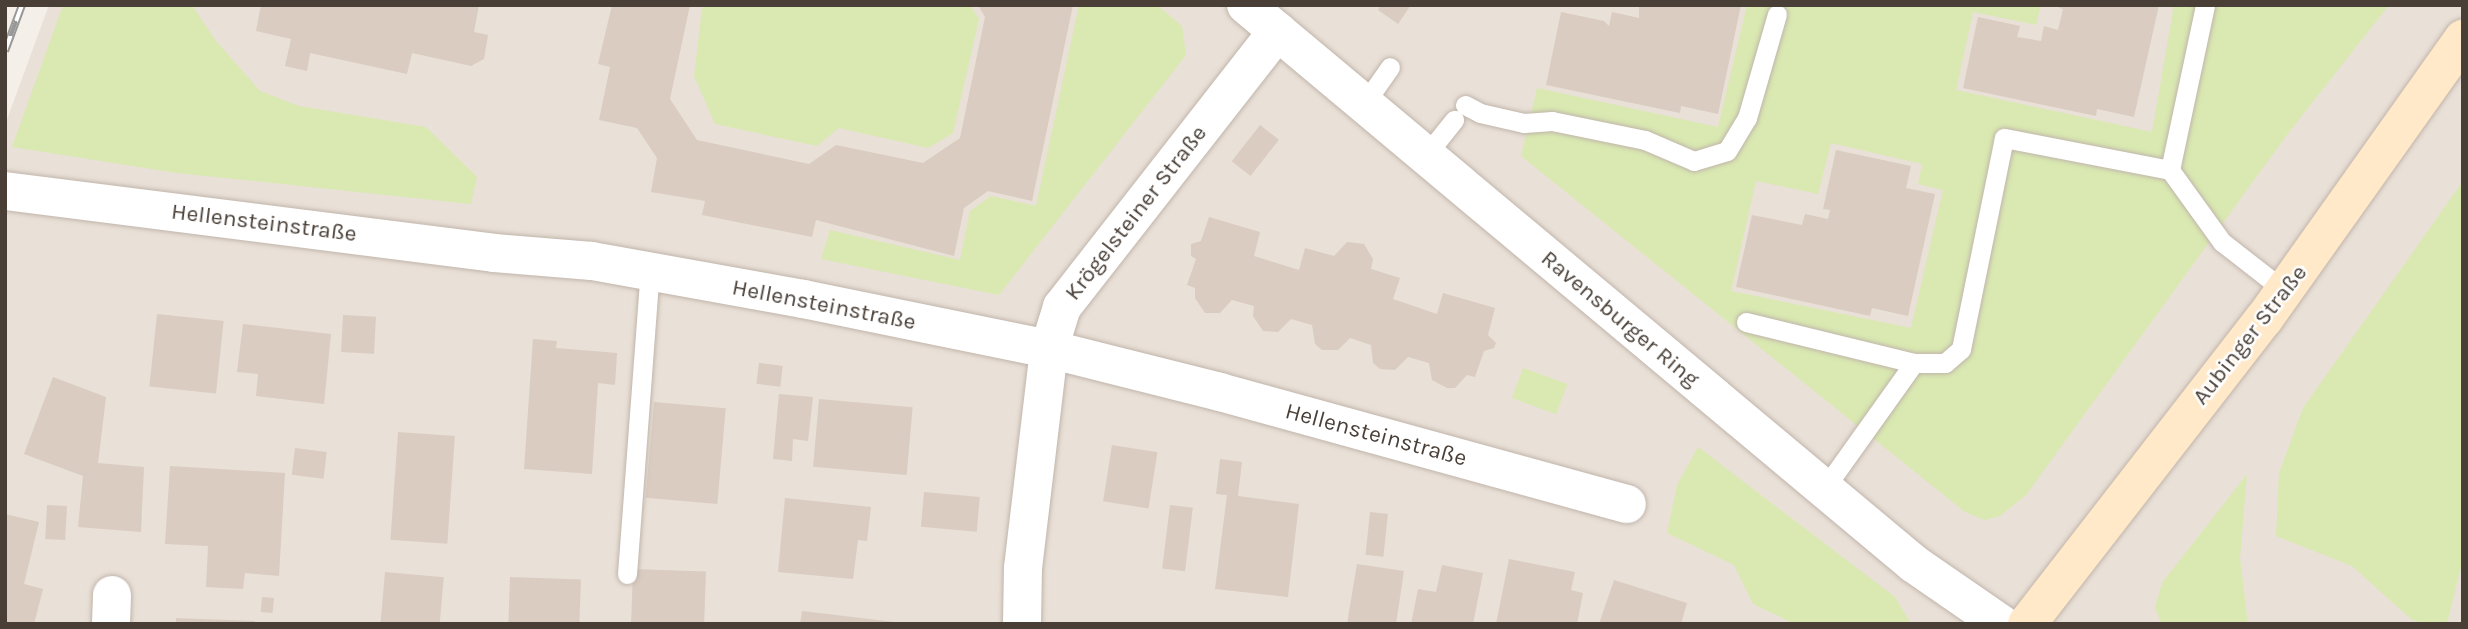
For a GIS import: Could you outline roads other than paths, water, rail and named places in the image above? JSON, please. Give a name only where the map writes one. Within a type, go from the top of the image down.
[{"type":"main road","name":"Aubinger Straße","points":[[2027,624],[2285,290],[2463,39]]},
{"type":"street","name":"Ravensburger Ring","points":[[1246,5],[1914,564],[2001,624]]},
{"type":"street","name":"Krögelsteiner Straße","points":[[1022,624],[1023,568],[1049,349],[1062,307],[1278,31]]},
{"type":"street","name":"Hellensteinstraße","points":[[5,191],[650,271],[1049,349],[1627,504]]},
{"type":"lane","points":[[2170,170],[2206,5]]},
{"type":"lane","points":[[1426,155],[1460,112],[1480,113],[1524,123],[1552,121],[1645,140],[1694,161],[1727,151],[1747,118],[1766,64],[1776,14]]},
{"type":"lane","points":[[1364,104],[1390,67]]},
{"type":"lane","points":[[1746,322],[1914,363],[1945,363],[1961,349],[2004,138],[2170,170],[2222,242],[2285,290]]},
{"type":"lane","points":[[627,574],[650,271]]},
{"type":"lane","points":[[1824,489],[1914,363]]},
{"type":"railway","points":[[5,51],[22,5]]}]
